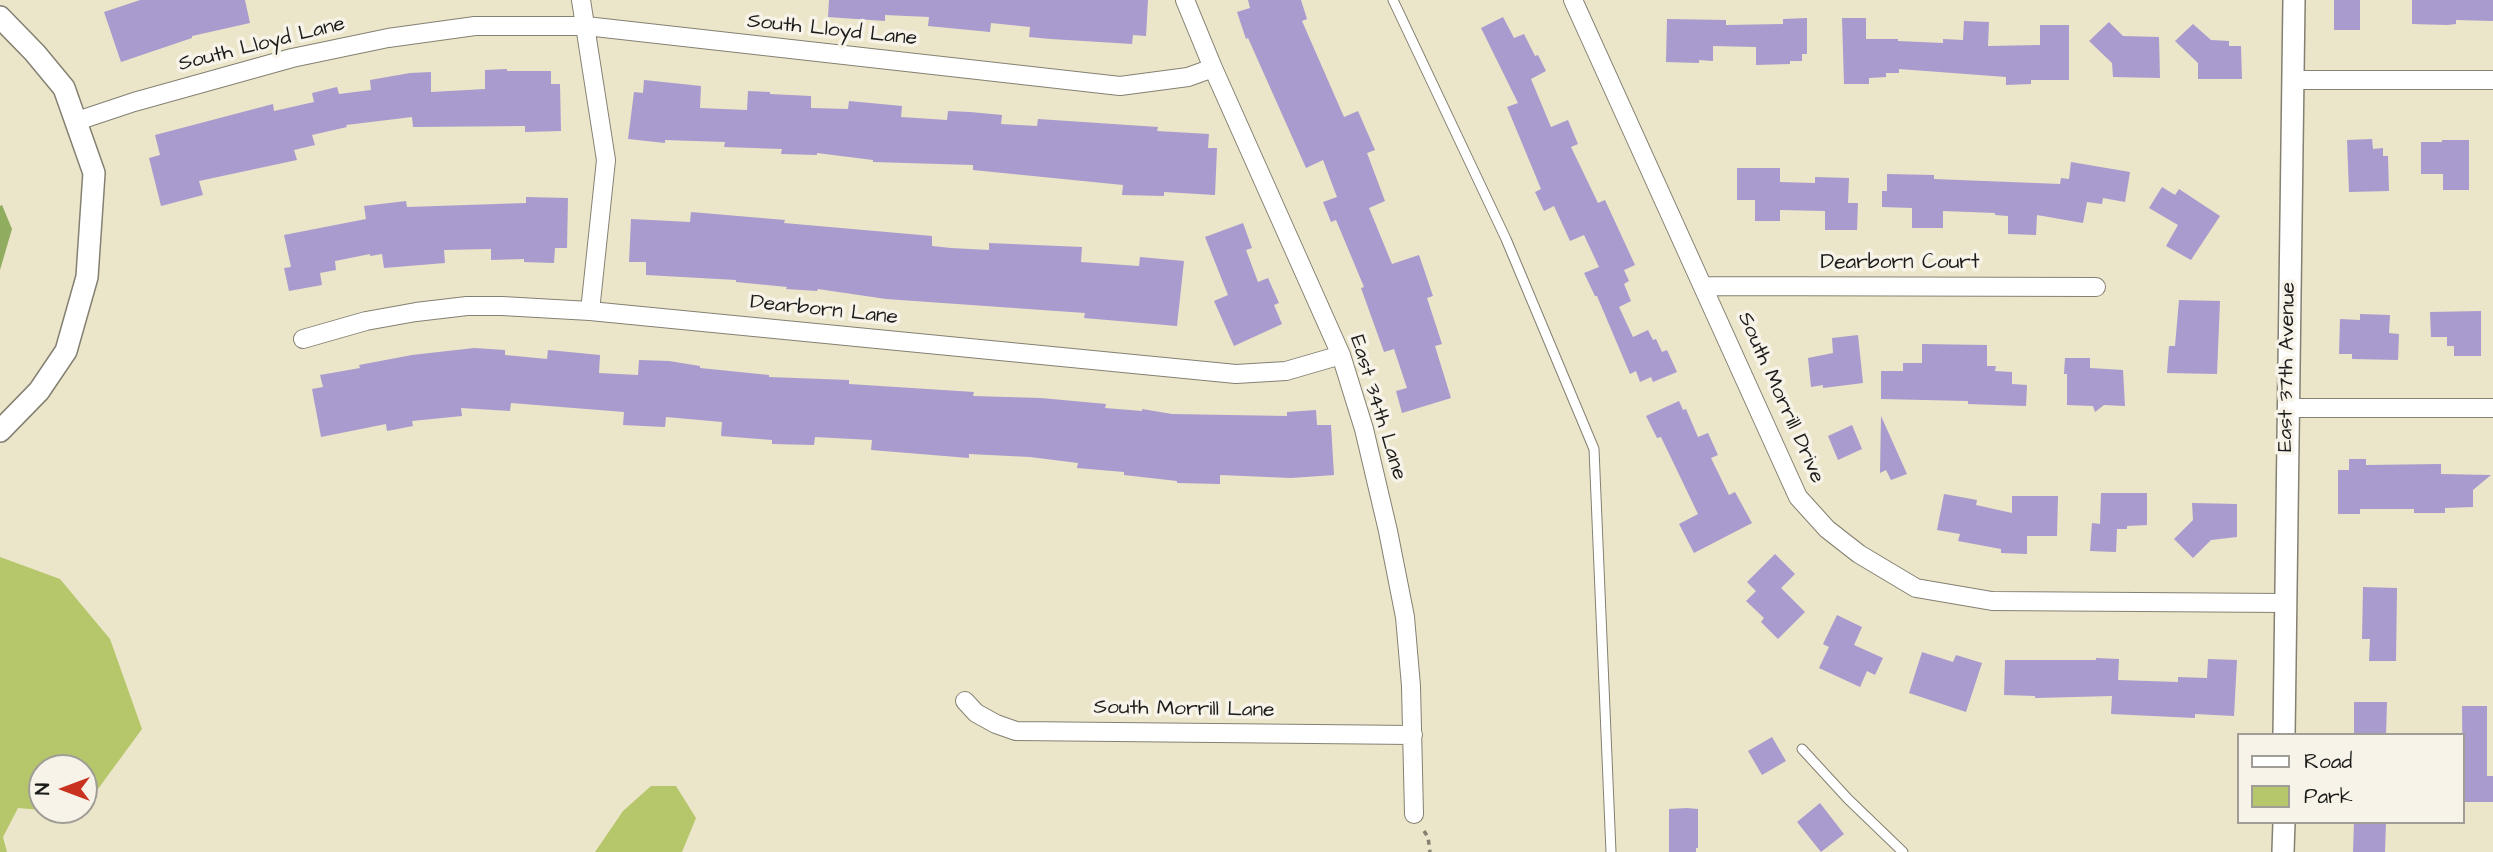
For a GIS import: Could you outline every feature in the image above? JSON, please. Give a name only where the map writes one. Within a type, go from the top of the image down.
[{"type":"street","points":[[582,0],[606,160],[590,311]]},
{"type":"street","name":"East 34th Lane","points":[[1185,0],[1341,355],[1364,429],[1406,631],[1412,686],[1414,814]]},
{"type":"street","name":"South Morrill Drive","points":[[1573,0],[1798,497],[1827,529],[1859,554],[1916,588],[1992,601],[2284,604]]},
{"type":"street","name":"East 37th Avenue","points":[[2284,733],[2294,0]]},
{"type":"street","points":[[0,17],[64,89],[94,173],[87,277],[66,351],[39,391],[0,431]]},
{"type":"street","name":"South Lloyd Lane","points":[[77,121],[134,102],[292,58],[388,38],[475,26],[586,26],[1121,86],[1188,77],[1213,68]]},
{"type":"street","points":[[2293,80],[2493,80]]},
{"type":"street","name":"Dearborn Court","points":[[1704,286],[2096,288]]},
{"type":"street","name":"Dearborn Lane","points":[[303,340],[366,321],[467,306],[590,311],[1236,374],[1286,370],[1341,355]]},
{"type":"street","points":[[2287,408],[2493,408]]},
{"type":"street","name":"South Morrill Lane","points":[[965,701],[976,713],[1016,731],[1413,735]]},
{"type":"street","points":[[2283,852],[2284,824]]},
{"type":"lane","points":[[1393,0],[1506,239],[1594,449],[1611,852]]},
{"type":"lane","points":[[1802,750],[1903,852]]},
{"type":"green space","points":[[2,205],[12,229],[0,270],[0,206]]},
{"type":"green space","points":[[0,557],[60,579],[110,639],[142,729],[98,789],[98,754],[28,754],[28,809],[18,808],[3,837],[7,852],[0,852]]},
{"type":"green space","points":[[651,786],[676,786],[696,818],[682,852],[595,852],[623,811]]},
{"type":"building","points":[[140,0],[245,0],[250,23],[192,36],[121,62],[104,12]]},
{"type":"building","points":[[829,0],[1148,0],[1146,36],[1133,35],[1132,44],[1029,37],[1030,27],[991,23],[990,32],[928,26],[929,17],[885,15],[885,21],[828,17]]},
{"type":"building","points":[[1248,0],[1301,0],[1307,19],[1302,21],[1344,117],[1358,111],[1375,150],[1367,153],[1385,201],[1369,208],[1392,264],[1419,255],[1433,296],[1427,298],[1442,344],[1435,346],[1451,398],[1402,413],[1396,391],[1407,388],[1394,349],[1384,352],[1361,288],[1364,287],[1336,220],[1331,222],[1323,202],[1337,197],[1323,160],[1306,168],[1248,38],[1246,39],[1237,12],[1250,8]]},
{"type":"building","points":[[2334,0],[2360,0],[2360,30],[2334,30]]},
{"type":"building","points":[[2412,0],[2493,0],[2493,21],[2456,20],[2456,24],[2447,25],[2412,24]]},
{"type":"building","points":[[1503,17],[1514,38],[1524,34],[1535,56],[1538,55],[1546,71],[1531,79],[1551,127],[1568,120],[1578,144],[1571,147],[1598,203],[1605,200],[1635,265],[1624,270],[1629,281],[1624,284],[1631,301],[1619,307],[1633,337],[1648,330],[1662,352],[1667,350],[1677,372],[1653,382],[1651,377],[1640,382],[1636,371],[1630,374],[1597,296],[1584,273],[1599,267],[1584,235],[1570,241],[1554,206],[1544,211],[1535,192],[1541,189],[1507,107],[1518,103],[1481,28]]},
{"type":"building","points":[[1807,18],[1807,54],[1802,54],[1802,61],[1756,65],[1756,47],[1713,46],[1713,61],[1666,62],[1667,19],[1726,20],[1726,25],[1783,24],[1783,19]]},
{"type":"building","points":[[1842,18],[1866,18],[1866,39],[1943,43],[1943,39],[1963,40],[1964,21],[1989,22],[1988,46],[2040,45],[2040,25],[2069,25],[2069,80],[2031,80],[2031,84],[2006,85],[2006,77],[1899,69],[1899,73],[1886,73],[1886,77],[1869,78],[1869,84],[1844,84]]},
{"type":"building","points":[[2109,22],[2123,36],[2159,37],[2160,78],[2113,77],[2112,63],[2089,41]]},
{"type":"building","points":[[2193,24],[2211,40],[2229,41],[2229,46],[2241,46],[2242,79],[2198,79],[2198,63],[2175,41]]},
{"type":"building","points":[[485,70],[551,71],[551,84],[560,84],[561,131],[525,132],[525,126],[413,127],[412,117],[346,125],[347,127],[312,135],[315,145],[294,150],[297,160],[199,181],[203,195],[161,206],[149,158],[160,155],[155,135],[273,104],[274,111],[314,102],[312,93],[337,87],[339,94],[371,90],[370,80],[410,73],[431,72],[431,92],[485,89]]},
{"type":"building","points":[[644,80],[701,86],[700,108],[747,110],[748,91],[770,92],[811,96],[811,108],[848,109],[849,101],[902,106],[901,117],[947,120],[948,111],[970,112],[1002,115],[1001,124],[1037,126],[1038,119],[1158,127],[1157,131],[1209,134],[1208,148],[1217,148],[1215,195],[1164,192],[1164,196],[1122,195],[1123,185],[973,170],[973,165],[873,162],[817,153],[781,154],[782,149],[724,147],[725,142],[665,140],[665,143],[628,139],[634,92],[643,93]]},
{"type":"building","points":[[2372,139],[2373,149],[2383,148],[2383,156],[2388,156],[2389,191],[2349,192],[2347,140]]},
{"type":"building","points":[[2469,140],[2469,190],[2443,190],[2443,174],[2421,174],[2421,142]]},
{"type":"building","points":[[2071,162],[2130,172],[2125,202],[2103,198],[2102,204],[2087,202],[2083,223],[2037,215],[2036,235],[2008,234],[2008,216],[1995,213],[1943,211],[1943,228],[1912,228],[1912,208],[1882,207],[1882,191],[1887,191],[1887,174],[1934,175],[1934,179],[2060,184],[2061,178],[2069,179]]},
{"type":"building","points":[[1737,168],[1780,168],[1780,182],[1815,183],[1815,177],[1849,178],[1848,203],[1858,203],[1857,230],[1825,230],[1825,211],[1780,210],[1780,221],[1755,221],[1755,200],[1737,200]]},
{"type":"building","points":[[2162,187],[2175,195],[2179,189],[2220,216],[2191,260],[2166,246],[2178,225],[2149,208]]},
{"type":"building","points":[[526,197],[568,198],[567,248],[555,248],[554,263],[524,262],[524,259],[491,260],[491,249],[444,250],[445,263],[384,268],[382,254],[370,254],[335,261],[336,270],[320,273],[322,285],[289,291],[284,268],[291,267],[284,235],[366,219],[364,206],[406,201],[407,207],[526,203]]},
{"type":"building","points":[[691,212],[932,236],[932,246],[951,248],[989,250],[989,243],[1082,247],[1081,262],[1139,266],[1140,257],[1184,261],[1177,326],[1084,318],[1085,313],[886,299],[818,289],[786,289],[787,287],[736,280],[646,275],[646,262],[629,262],[631,219],[690,222]]},
{"type":"building","points":[[1243,223],[1252,248],[1246,250],[1258,282],[1268,278],[1279,303],[1274,305],[1282,324],[1234,346],[1214,301],[1228,295],[1205,237]]},
{"type":"building","points":[[2179,300],[2220,301],[2217,374],[2167,373],[2169,346],[2175,346]]},
{"type":"building","points":[[2481,311],[2481,356],[2454,356],[2454,346],[2447,346],[2447,337],[2431,337],[2430,312]]},
{"type":"building","points":[[2360,314],[2390,315],[2389,333],[2399,334],[2398,360],[2352,359],[2352,354],[2339,354],[2340,319],[2360,320]]},
{"type":"building","points":[[1858,335],[1863,383],[1811,387],[1808,358],[1833,353],[1832,338]]},
{"type":"building","points":[[1922,344],[1987,345],[1987,366],[1996,366],[1995,371],[2012,372],[2012,384],[2027,385],[2026,406],[1968,404],[1968,401],[1881,399],[1881,371],[1903,371],[1903,363],[1922,363]]},
{"type":"building","points":[[474,348],[505,350],[505,355],[547,359],[548,350],[600,355],[599,373],[638,375],[639,360],[669,361],[769,377],[849,380],[849,384],[974,392],[973,396],[1106,404],[1105,408],[1142,409],[1172,414],[1287,416],[1287,412],[1316,410],[1317,425],[1331,425],[1334,475],[1291,478],[1220,475],[1220,484],[1177,483],[1124,475],[1124,472],[1077,468],[1078,463],[1030,457],[969,454],[969,458],[871,450],[872,440],[815,437],[814,445],[772,444],[772,440],[721,436],[722,422],[666,417],[665,427],[623,425],[624,412],[511,403],[510,411],[461,408],[462,416],[412,421],[413,426],[387,431],[386,424],[321,437],[312,389],[323,387],[320,375],[412,355]]},
{"type":"building","points":[[2065,358],[2090,358],[2090,368],[2123,370],[2125,406],[2104,405],[2095,412],[2093,406],[2067,405]]},
{"type":"building","points":[[1679,401],[1683,410],[1686,409],[1698,437],[1708,433],[1718,455],[1711,458],[1729,495],[1735,492],[1752,523],[1694,553],[1679,524],[1698,514],[1661,437],[1657,438],[1646,416]]},
{"type":"building","points":[[1881,416],[1907,474],[1891,480],[1886,470],[1880,473]]},
{"type":"building","points":[[1852,425],[1862,449],[1838,460],[1828,436]]},
{"type":"building","points":[[2349,459],[2366,459],[2366,465],[2441,464],[2441,474],[2491,475],[2473,490],[2473,507],[2445,508],[2445,513],[2414,513],[2414,509],[2360,509],[2360,514],[2338,514],[2338,470],[2349,470]]},
{"type":"building","points":[[2101,493],[2147,493],[2147,525],[2117,529],[2116,552],[2090,551],[2092,523],[2100,524]]},
{"type":"building","points":[[1944,494],[1977,500],[1976,505],[2012,513],[2012,496],[2058,496],[2057,536],[2027,536],[2027,554],[2001,553],[2001,549],[1958,541],[1960,534],[1937,530]]},
{"type":"building","points":[[2192,503],[2237,504],[2237,537],[2211,540],[2193,558],[2174,539],[2193,520]]},
{"type":"building","points":[[1775,554],[1795,574],[1781,588],[1805,612],[1778,639],[1761,622],[1764,618],[1746,601],[1756,591],[1747,582]]},
{"type":"building","points":[[2363,587],[2397,588],[2396,661],[2369,661],[2370,639],[2362,639]]},
{"type":"building","points":[[1837,615],[1862,627],[1854,645],[1883,658],[1875,675],[1867,671],[1860,687],[1819,668],[1829,647],[1823,644]]},
{"type":"building","points":[[1922,652],[1953,662],[1956,655],[1982,663],[1966,712],[1909,693]]},
{"type":"building","points":[[2119,659],[2118,680],[2178,682],[2178,677],[2207,678],[2208,659],[2237,660],[2234,716],[2195,714],[2195,718],[2111,714],[2112,696],[2035,698],[2004,695],[2005,660]]},
{"type":"building","points":[[2354,702],[2387,702],[2386,733],[2354,733]]},
{"type":"building","points":[[2462,706],[2487,706],[2487,776],[2493,776],[2493,802],[2465,802],[2465,733],[2462,733]]},
{"type":"building","points":[[1772,737],[1786,761],[1762,775],[1748,751]]},
{"type":"building","points":[[1820,803],[1844,834],[1821,852],[1797,822]]},
{"type":"building","points":[[1669,809],[1698,809],[1698,848],[1696,852],[1669,852]]},
{"type":"building","points":[[2354,824],[2386,824],[2385,852],[2353,852]]}]
